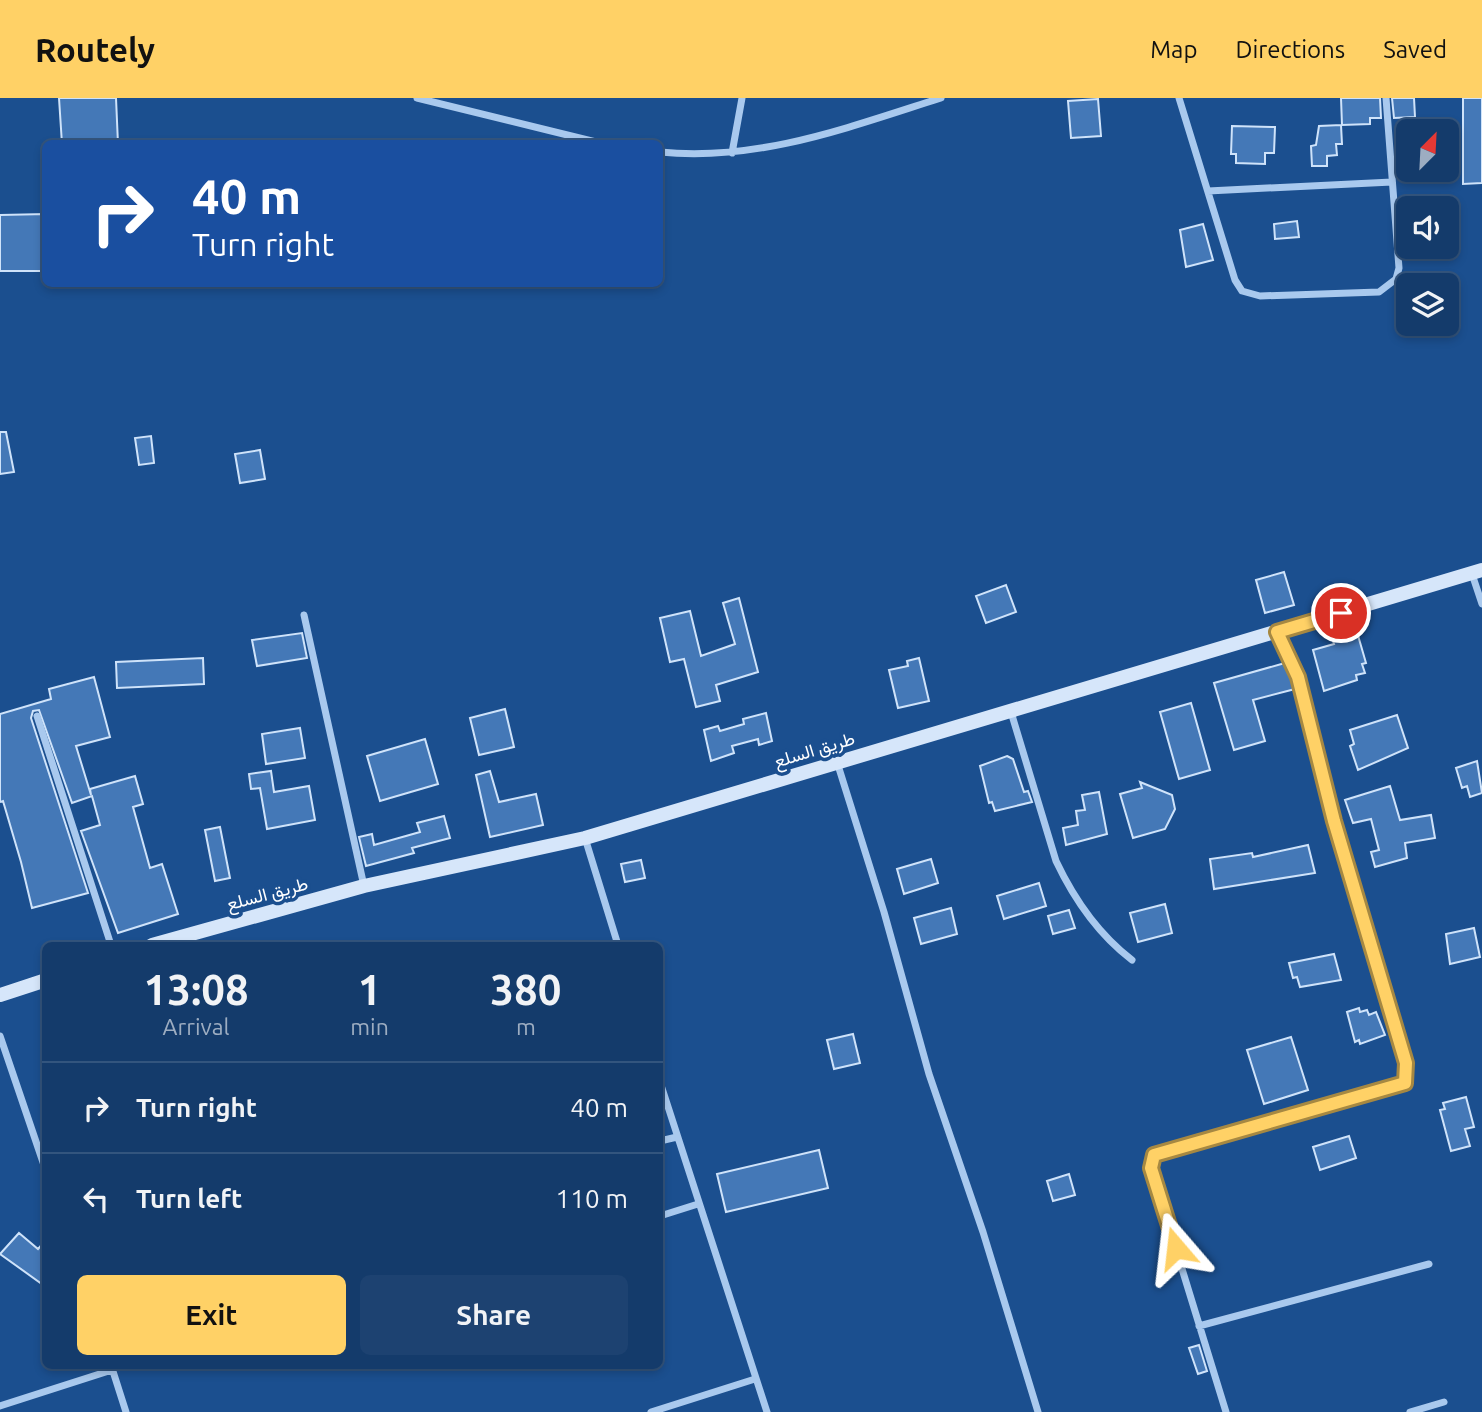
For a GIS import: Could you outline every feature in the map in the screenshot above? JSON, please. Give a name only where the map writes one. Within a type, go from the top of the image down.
[{"type":"street","points":[[417,98],[588,140]]},
{"type":"street","points":[[732,153],[742,98]]},
{"type":"street","points":[[663,152],[732,153],[793,144],[941,98]]},
{"type":"street","points":[[1179,98],[1235,280],[1242,291],[1260,296],[1379,292],[1396,279],[1399,268],[1386,98]]},
{"type":"street","points":[[1208,191],[1392,182]]},
{"type":"street","points":[[1477,571],[1482,604]]},
{"type":"street","name":"طريق السلع","points":[[163,942],[363,886],[585,838],[1477,571]]},
{"type":"street","points":[[304,615],[363,886]]},
{"type":"street","points":[[1226,1412],[1151,1168],[1154,1155],[1401,1086],[1406,1075],[1406,1063],[1334,821],[1298,677],[1277,632]]},
{"type":"street","points":[[1011,712],[1056,861],[1067,883],[1109,942],[1132,960]]},
{"type":"street","points":[[37,716],[110,942]]},
{"type":"street","points":[[837,761],[884,912],[929,1074],[983,1232],[1038,1412]]},
{"type":"street","points":[[585,838],[617,942]]},
{"type":"street","points":[[0,995],[42,981]]},
{"type":"street","points":[[0,1036],[42,1159]]},
{"type":"street","points":[[663,1092],[767,1412]]},
{"type":"street","points":[[663,1140],[677,1137]]},
{"type":"street","points":[[663,1215],[698,1204]]},
{"type":"street","points":[[1199,1326],[1429,1264]]},
{"type":"street","points":[[0,1406],[109,1369]]},
{"type":"street","points":[[112,1369],[126,1412]]},
{"type":"street","points":[[651,1412],[755,1379]]},
{"type":"street","points":[[1410,1412],[1444,1402]]},
{"type":"building","points":[[59,98],[116,98],[118,140],[62,140]]},
{"type":"building","points":[[1341,98],[1380,98],[1381,118],[1370,118],[1370,124],[1342,125]]},
{"type":"building","points":[[1392,98],[1414,98],[1415,117],[1394,118]]},
{"type":"building","points":[[1463,98],[1482,98],[1482,183],[1463,184]]},
{"type":"building","points":[[1098,99],[1101,136],[1071,138],[1068,101]]},
{"type":"building","points":[[1341,125],[1342,144],[1336,144],[1337,155],[1327,156],[1327,166],[1312,166],[1311,146],[1316,145],[1319,126]]},
{"type":"building","points":[[1232,126],[1275,127],[1274,153],[1265,153],[1265,164],[1236,163],[1236,154],[1231,154]]},
{"type":"building","points":[[42,214],[42,271],[0,271],[0,215]]},
{"type":"building","points":[[1297,221],[1299,237],[1275,239],[1274,224]]},
{"type":"building","points":[[1203,224],[1213,260],[1186,267],[1180,230]]},
{"type":"building","points":[[0,432],[6,432],[14,472],[0,474]]},
{"type":"building","points":[[151,436],[154,463],[139,465],[135,438]]},
{"type":"building","points":[[260,450],[265,479],[240,483],[235,454]]},
{"type":"building","points":[[1284,572],[1294,605],[1265,613],[1256,580]]},
{"type":"building","points":[[1006,585],[1016,612],[986,623],[976,596]]},
{"type":"building","points":[[739,598],[758,672],[716,685],[720,701],[696,707],[684,659],[670,662],[660,618],[690,611],[701,656],[735,644],[723,603]]},
{"type":"building","points":[[1357,632],[1366,663],[1362,664],[1365,673],[1356,675],[1357,680],[1324,691],[1313,650],[1334,644],[1333,641]]},
{"type":"building","points":[[302,633],[307,658],[257,666],[252,640]]},
{"type":"building","points":[[203,658],[204,684],[117,688],[116,662]]},
{"type":"building","points":[[919,658],[929,701],[898,708],[889,670],[908,666],[907,661]]},
{"type":"building","points":[[1285,663],[1295,689],[1253,700],[1265,741],[1234,750],[1214,683]]},
{"type":"building","points":[[94,677],[110,737],[76,746],[91,795],[90,789],[135,776],[143,804],[133,807],[150,868],[162,864],[178,914],[118,933],[81,831],[100,825],[92,796],[72,803],[39,710],[33,711],[31,718],[88,893],[32,908],[3,801],[0,802],[0,714],[51,699],[49,689]]},
{"type":"building","points":[[1191,703],[1210,770],[1179,779],[1160,712]]},
{"type":"building","points":[[505,709],[514,747],[479,755],[470,718]]},
{"type":"building","points":[[766,713],[772,741],[759,745],[758,739],[732,746],[734,753],[711,761],[704,730],[718,726],[720,731],[744,724],[743,719]]},
{"type":"building","points":[[1397,715],[1408,748],[1358,770],[1350,746],[1354,744],[1350,730]]},
{"type":"building","points":[[300,728],[305,758],[266,764],[262,734]]},
{"type":"building","points":[[425,739],[438,784],[380,801],[367,756]]},
{"type":"building","points":[[1007,756],[1013,759],[1024,792],[1028,791],[1032,802],[995,811],[992,802],[989,803],[980,766]]},
{"type":"building","points":[[1477,761],[1482,793],[1470,797],[1467,786],[1462,788],[1456,768]]},
{"type":"building","points":[[271,771],[274,792],[309,786],[315,820],[267,829],[260,788],[251,789],[249,774]]},
{"type":"building","points":[[490,771],[499,802],[536,794],[543,825],[490,837],[476,775]]},
{"type":"building","points":[[1140,782],[1172,795],[1175,809],[1165,829],[1133,838],[1120,794],[1142,788]]},
{"type":"building","points":[[1390,786],[1400,820],[1431,815],[1435,838],[1405,843],[1407,858],[1375,867],[1371,852],[1379,850],[1371,819],[1353,823],[1345,800]]},
{"type":"building","points":[[1099,792],[1107,834],[1066,845],[1063,828],[1078,825],[1076,811],[1085,810],[1082,795]]},
{"type":"building","points":[[444,816],[450,838],[412,848],[414,853],[366,866],[359,837],[372,834],[374,845],[420,832],[417,823]]},
{"type":"building","points":[[220,827],[230,878],[215,881],[205,830]]},
{"type":"building","points":[[1308,845],[1315,873],[1214,889],[1210,859],[1252,853],[1253,857]]},
{"type":"building","points":[[931,859],[938,883],[904,894],[897,869]]},
{"type":"building","points":[[641,860],[645,878],[625,882],[621,864]]},
{"type":"building","points":[[1039,883],[1046,906],[1004,919],[997,896]]},
{"type":"building","points":[[1165,904],[1172,933],[1138,942],[1130,913]]},
{"type":"building","points":[[951,908],[957,934],[921,944],[914,918]]},
{"type":"building","points":[[1069,910],[1075,928],[1053,934],[1048,916]]},
{"type":"building","points":[[1474,928],[1480,957],[1450,964],[1446,934]]},
{"type":"building","points":[[1334,954],[1341,980],[1300,987],[1297,977],[1293,978],[1289,963]]},
{"type":"building","points":[[1359,1008],[1360,1012],[1367,1010],[1369,1015],[1376,1012],[1385,1035],[1360,1044],[1359,1040],[1355,1042],[1347,1012]]},
{"type":"building","points":[[853,1034],[860,1063],[834,1069],[827,1040]]},
{"type":"building","points":[[1291,1037],[1308,1090],[1264,1104],[1247,1050]]},
{"type":"building","points":[[1466,1097],[1474,1127],[1465,1129],[1470,1146],[1451,1151],[1440,1110],[1445,1109],[1443,1103]]},
{"type":"building","points":[[1349,1136],[1356,1158],[1320,1170],[1313,1147]]},
{"type":"building","points":[[819,1150],[828,1188],[726,1212],[717,1174]]},
{"type":"building","points":[[1069,1174],[1075,1195],[1053,1201],[1047,1181]]},
{"type":"building","points":[[19,1233],[38,1249],[42,1244],[42,1284],[0,1254]]},
{"type":"building","points":[[1199,1345],[1207,1371],[1198,1374],[1189,1348]]},
{"type":"route","points":[[1176,1248],[1151,1168],[1154,1155],[1160,1151],[1405,1083],[1406,1063],[1334,821],[1298,677],[1277,632],[1341,613]]}]
